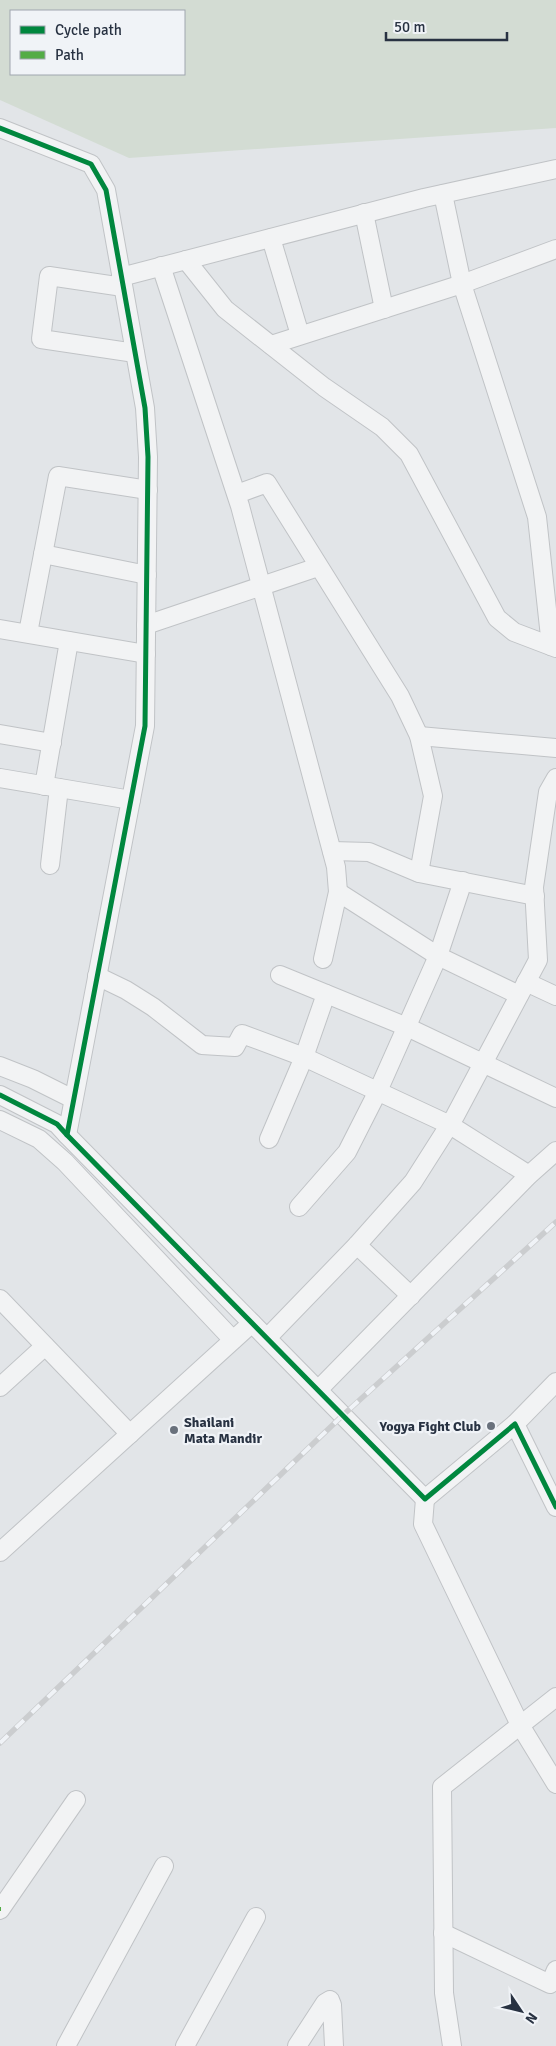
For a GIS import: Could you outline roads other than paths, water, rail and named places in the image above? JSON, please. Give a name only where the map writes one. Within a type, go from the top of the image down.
[{"type":"street","points":[[0,128],[91,164],[106,190],[145,408],[148,457],[145,726],[67,1135]]},
{"type":"street","points":[[135,353],[41,339],[48,276],[122,282],[161,266],[364,213],[556,169]]},
{"type":"street","points":[[186,260],[225,309],[324,387],[382,427],[409,454],[497,618],[514,632],[553,647],[537,517],[462,284],[443,194]]},
{"type":"street","points":[[364,213],[384,309]]},
{"type":"street","points":[[271,238],[300,336]]},
{"type":"street","points":[[271,345],[462,284],[556,249]]},
{"type":"street","points":[[161,266],[237,494],[336,867],[338,892],[323,958]]},
{"type":"street","points":[[28,633],[58,476],[148,490]]},
{"type":"street","points":[[237,494],[267,482],[318,567],[400,696],[419,736],[433,796],[419,872]]},
{"type":"street","points":[[43,554],[146,575]]},
{"type":"street","points":[[146,626],[318,567]]},
{"type":"street","points":[[0,629],[146,654]]},
{"type":"street","points":[[50,865],[52,743],[69,641]]},
{"type":"street","points":[[0,734],[52,743]]},
{"type":"street","points":[[419,736],[556,748]]},
{"type":"street","points":[[0,778],[131,800]]},
{"type":"street","points":[[267,1338],[357,1245],[413,1182],[450,1125],[538,960],[534,887],[548,792],[556,778]]},
{"type":"street","points":[[332,851],[369,852],[419,872],[534,896]]},
{"type":"street","points":[[299,1207],[347,1152],[378,1091],[438,956],[463,881]]},
{"type":"street","points":[[338,892],[438,956],[523,988],[556,996]]},
{"type":"street","points":[[280,975],[406,1027],[556,1098]]},
{"type":"street","points":[[97,976],[126,990],[153,1007],[202,1045],[235,1047],[242,1034],[304,1057],[450,1125],[529,1176]]},
{"type":"street","points":[[269,1139],[304,1057],[326,994]]},
{"type":"street","points":[[0,1066],[33,1079],[73,1099]]},
{"type":"street","points":[[0,1095],[57,1124],[425,1499]]},
{"type":"street","points":[[0,1120],[39,1139],[65,1162],[233,1340]]},
{"type":"street","points":[[318,1390],[556,1151]]},
{"type":"street","points":[[357,1245],[410,1296]]},
{"type":"street","points":[[0,1300],[130,1434]]},
{"type":"street","points":[[0,1552],[252,1323]]},
{"type":"street","points":[[0,1387],[45,1346]]},
{"type":"street","points":[[556,1382],[514,1424],[425,1499],[423,1524],[520,1725],[556,1784]]},
{"type":"street","points":[[514,1424],[556,1507]]},
{"type":"street","points":[[452,2046],[444,1993],[442,1787],[556,1697]]},
{"type":"street","points":[[0,1910],[76,1800]]},
{"type":"street","points":[[66,2046],[164,1866]]},
{"type":"street","points":[[185,2046],[256,1917]]},
{"type":"street","points":[[443,1932],[550,1984],[556,1970]]},
{"type":"street","points":[[297,2046],[325,2003],[330,2000],[332,2005],[334,2046]]},
{"type":"railway","points":[[0,1743],[342,1416],[556,1222]]},
{"type":"place","name":"Yogya Fight Club","points":[[491,1426]]},
{"type":"place","name":"Shailani Mata Mandir","points":[[174,1430]]}]
